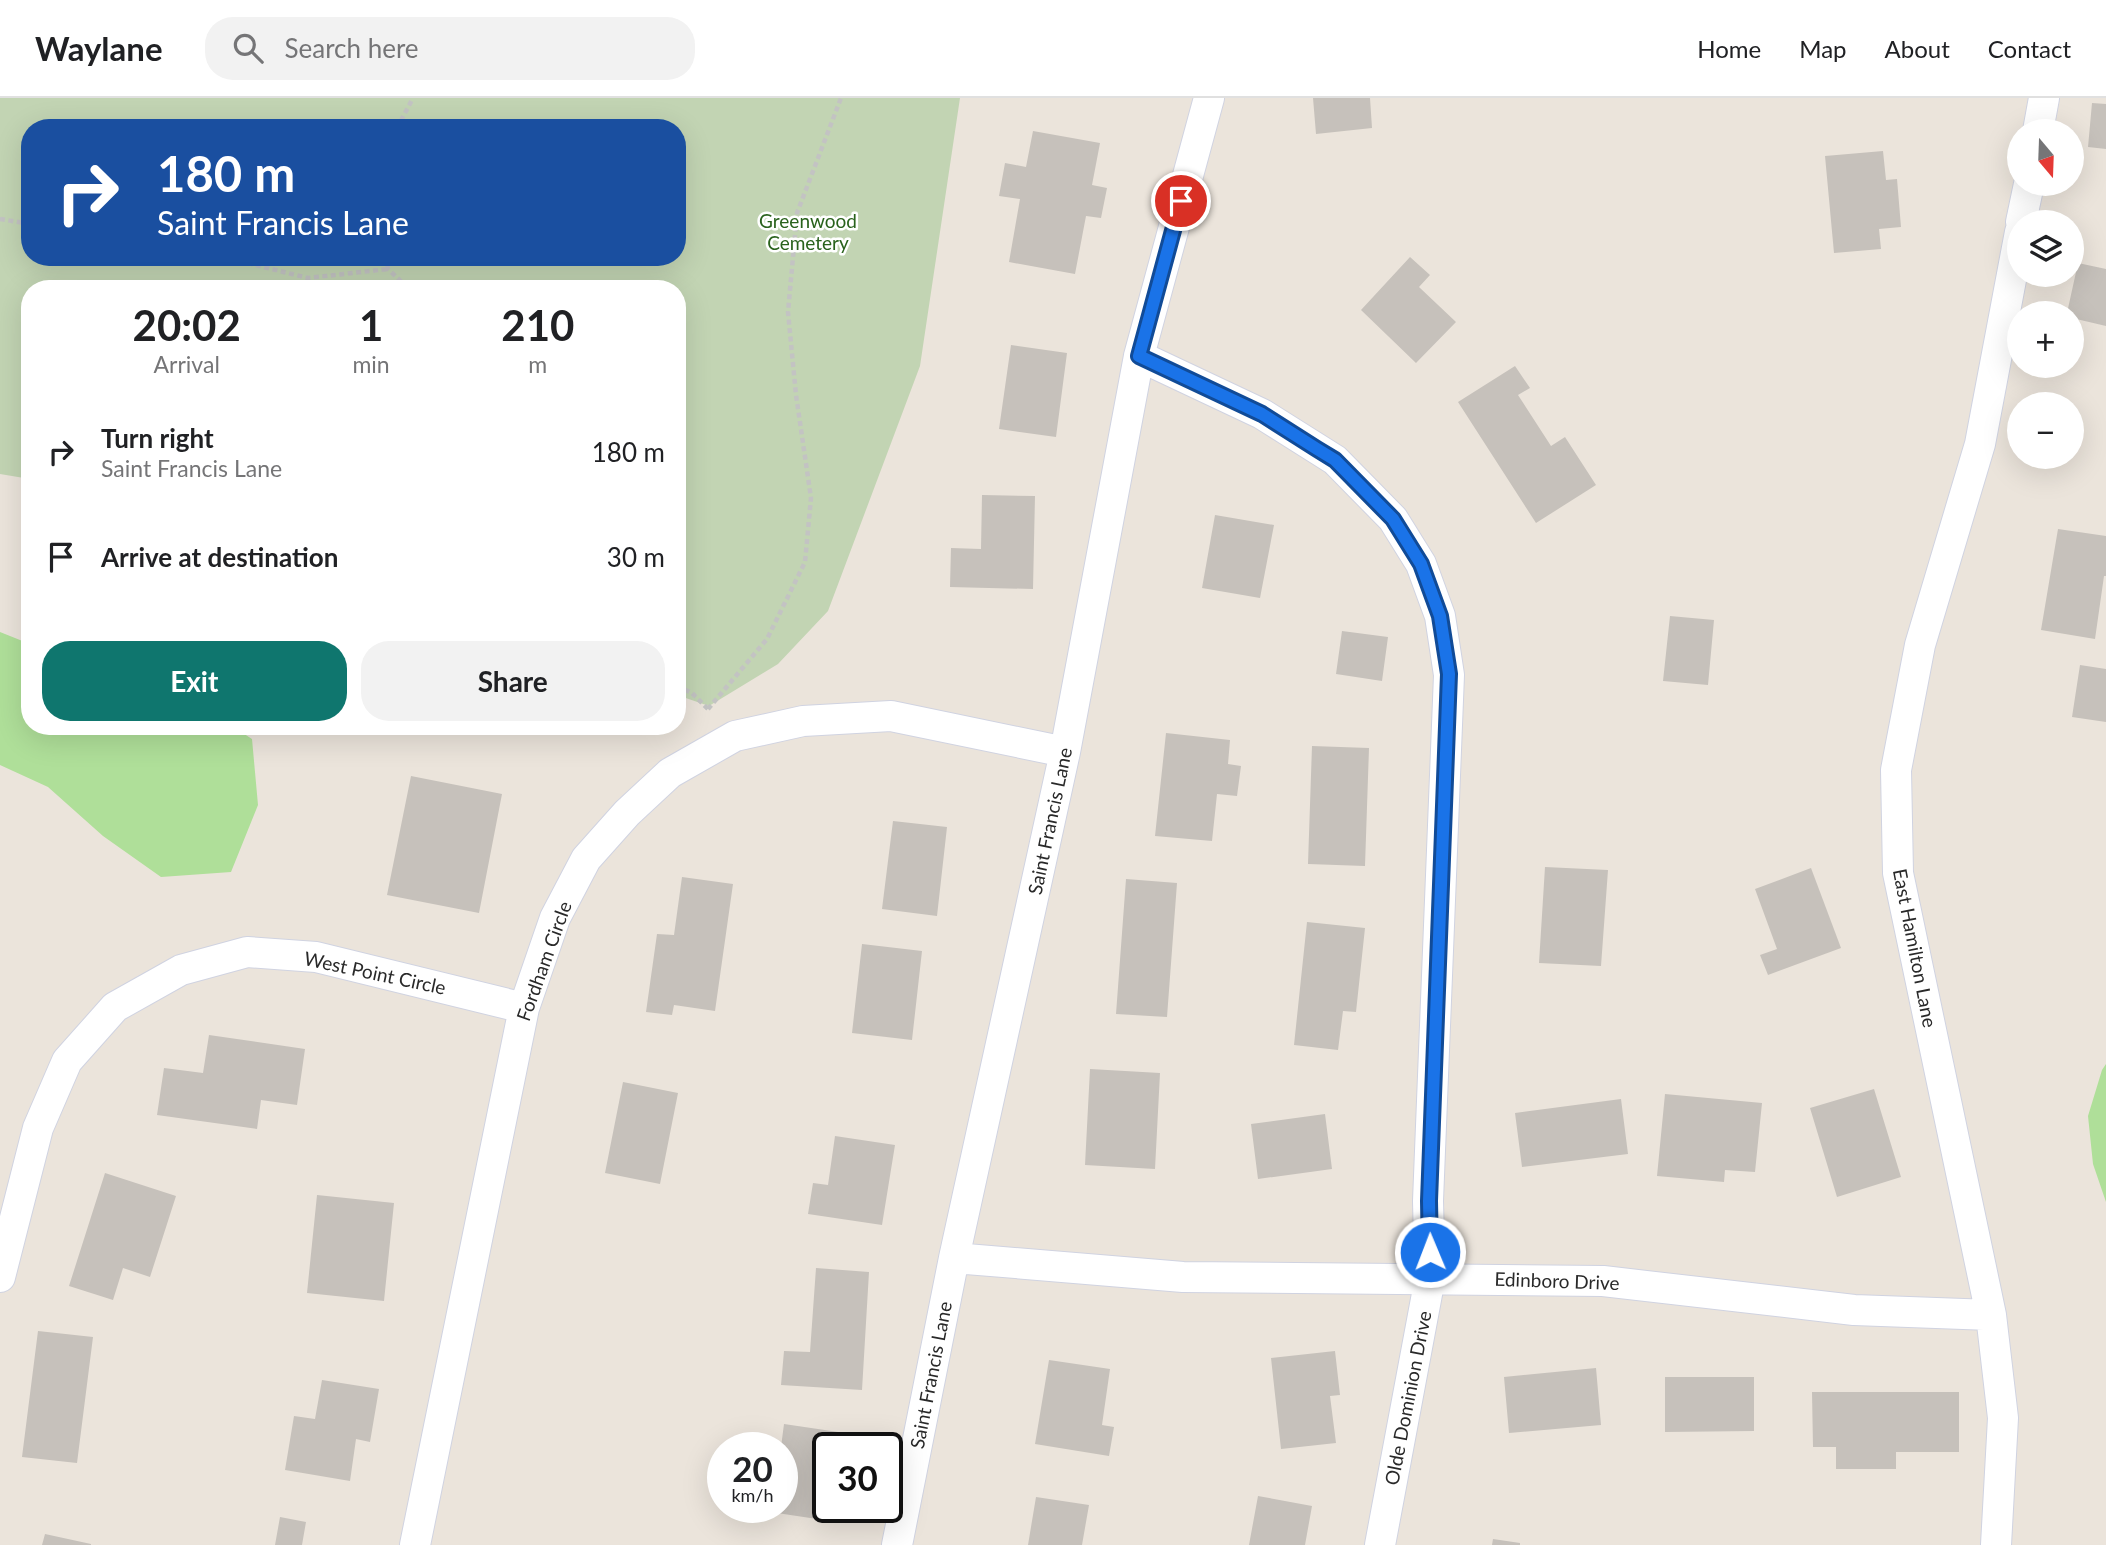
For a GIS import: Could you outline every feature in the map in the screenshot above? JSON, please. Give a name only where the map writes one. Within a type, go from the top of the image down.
[{"type":"street","name":"Saint Francis Lane","points":[[897,1545],[954,1258],[1065,752],[1139,356],[1209,98]]},
{"type":"street","points":[[2041,119],[2045,98]]},
{"type":"street","name":"East Hamilton Lane","points":[[1996,1545],[2003,1418],[1991,1315],[1898,873],[1896,770],[1920,645],[1980,444],[2010,287]]},
{"type":"street","name":"Olde Dominion Drive","points":[[1139,356],[1262,414],[1335,460],[1393,519],[1421,564],[1440,616],[1449,674],[1429,1201],[1430,1278],[1380,1545]]},
{"type":"street","name":"Fordham Circle","points":[[415,1545],[524,1008],[555,918],[586,859],[627,813],[670,773],[735,737],[803,721],[891,716],[1065,752]]},
{"type":"street","name":"West Point Circle","points":[[0,1277],[38,1128],[66,1061],[115,1007],[181,970],[247,952],[316,957],[524,1008]]},
{"type":"street","name":"Edinboro Drive","points":[[954,1258],[1184,1277],[1603,1281],[1854,1310],[1991,1315]]},
{"type":"path","points":[[402,119],[413,98]]},
{"type":"path","points":[[708,709],[767,639],[805,562],[811,498],[796,395],[788,312],[797,213],[841,98]]},
{"type":"path","points":[[0,219],[21,222]]},
{"type":"path","points":[[259,266],[308,278],[388,269]]},
{"type":"path","points":[[388,266],[400,280]]},
{"type":"green space","name":"Greenwood Cemetery","points":[[0,98],[960,98],[920,366],[828,611],[778,664],[709,706],[686,698],[686,280],[21,280],[21,478],[0,474]]},
{"type":"green space","points":[[0,632],[21,640],[21,735],[246,735],[252,739],[258,805],[231,872],[161,877],[103,836],[48,787],[0,765]]},
{"type":"green space","points":[[2106,1064],[2106,1202],[2093,1164],[2088,1116]]},
{"type":"building","points":[[1313,98],[1370,98],[1372,128],[1316,134]]},
{"type":"building","points":[[2092,103],[2106,104],[2106,149],[2088,147]]},
{"type":"building","points":[[1033,131],[1100,143],[1092,185],[1107,188],[1101,218],[1086,216],[1075,274],[1009,262],[1020,199],[999,196],[1005,163],[1026,167]]},
{"type":"building","points":[[1883,151],[1886,180],[1897,179],[1901,227],[1879,229],[1881,249],[1834,253],[1825,156]]},
{"type":"building","points":[[1410,257],[1430,275],[1419,287],[1456,322],[1416,363],[1361,310]]},
{"type":"building","points":[[2084,264],[2106,269],[2106,326],[2084,321],[2084,301],[2070,301],[2073,287],[2084,287]]},
{"type":"building","points":[[1011,345],[1067,353],[1056,437],[999,429]]},
{"type":"building","points":[[1515,366],[1530,388],[1518,395],[1551,446],[1565,437],[1596,485],[1536,523],[1458,402]]},
{"type":"building","points":[[982,495],[1035,496],[1033,589],[950,587],[951,548],[981,549]]},
{"type":"building","points":[[1215,515],[1274,525],[1260,598],[1202,588]]},
{"type":"building","points":[[2058,529],[2106,536],[2106,576],[2095,639],[2041,630]]},
{"type":"building","points":[[1670,616],[1714,620],[1708,685],[1663,681]]},
{"type":"building","points":[[1342,631],[1388,637],[1382,681],[1336,674]]},
{"type":"building","points":[[2080,665],[2106,669],[2106,722],[2072,717]]},
{"type":"building","points":[[1166,733],[1230,740],[1228,764],[1241,766],[1237,796],[1217,794],[1212,841],[1155,836]]},
{"type":"building","points":[[1312,746],[1369,748],[1365,866],[1308,864]]},
{"type":"building","points":[[411,776],[502,794],[479,913],[387,895]]},
{"type":"building","points":[[893,821],[947,827],[937,916],[882,909]]},
{"type":"building","points":[[1545,867],[1608,870],[1601,966],[1539,963]]},
{"type":"building","points":[[1811,868],[1841,948],[1768,975],[1760,955],[1777,949],[1755,889]]},
{"type":"building","points":[[682,877],[733,884],[715,1011],[674,1005],[672,1015],[646,1012],[657,934],[674,935]]},
{"type":"building","points":[[1126,879],[1177,883],[1167,1017],[1116,1014]]},
{"type":"building","points":[[1307,922],[1365,928],[1356,1012],[1343,1011],[1338,1050],[1294,1045]]},
{"type":"building","points":[[862,944],[922,951],[912,1040],[852,1033]]},
{"type":"building","points":[[209,1035],[305,1049],[297,1105],[261,1100],[257,1129],[157,1115],[164,1068],[203,1073]]},
{"type":"building","points":[[1090,1069],[1160,1073],[1155,1169],[1085,1165]]},
{"type":"building","points":[[623,1082],[678,1093],[660,1184],[605,1173]]},
{"type":"building","points":[[1874,1089],[1901,1177],[1837,1197],[1810,1108]]},
{"type":"building","points":[[1665,1094],[1762,1103],[1755,1172],[1725,1170],[1724,1182],[1657,1176]]},
{"type":"building","points":[[1621,1099],[1628,1154],[1522,1167],[1515,1113]]},
{"type":"building","points":[[1325,1114],[1332,1169],[1258,1179],[1251,1124]]},
{"type":"building","points":[[835,1136],[895,1145],[882,1225],[808,1214],[813,1183],[828,1185]]},
{"type":"building","points":[[105,1173],[176,1196],[150,1277],[123,1268],[113,1300],[69,1286]]},
{"type":"building","points":[[317,1195],[394,1203],[384,1301],[307,1293]]},
{"type":"building","points":[[816,1268],[869,1272],[862,1390],[781,1385],[784,1351],[810,1352]]},
{"type":"building","points":[[38,1331],[93,1337],[77,1463],[22,1457]]},
{"type":"building","points":[[1335,1351],[1340,1395],[1330,1396],[1336,1443],[1281,1449],[1271,1358]]},
{"type":"building","points":[[1049,1360],[1110,1369],[1102,1425],[1114,1427],[1109,1456],[1035,1444]]},
{"type":"building","points":[[1596,1368],[1601,1425],[1509,1433],[1504,1377]]},
{"type":"building","points":[[1665,1377],[1754,1377],[1754,1431],[1665,1432]]},
{"type":"building","points":[[322,1380],[379,1389],[370,1442],[356,1439],[350,1481],[285,1470],[294,1416],[315,1419]]},
{"type":"building","points":[[1812,1392],[1959,1392],[1959,1452],[1896,1452],[1896,1469],[1836,1469],[1836,1447],[1813,1447]]},
{"type":"building","points":[[784,1424],[838,1432],[812,1432],[812,1518],[798,1516],[798,1432],[783,1432]]},
{"type":"building","points":[[1258,1496],[1312,1506],[1305,1545],[1249,1545]]},
{"type":"building","points":[[1036,1497],[1089,1505],[1082,1545],[1028,1545]]},
{"type":"building","points":[[280,1517],[306,1522],[302,1545],[275,1545]]},
{"type":"building","points":[[45,1534],[91,1544],[91,1545],[42,1545]]},
{"type":"building","points":[[1493,1539],[1520,1543],[1520,1545],[1492,1545]]},
{"type":"route","points":[[1181,201],[1139,356],[1262,414],[1335,460],[1393,519],[1421,564],[1440,616],[1449,674],[1429,1201],[1430,1252]]}]
